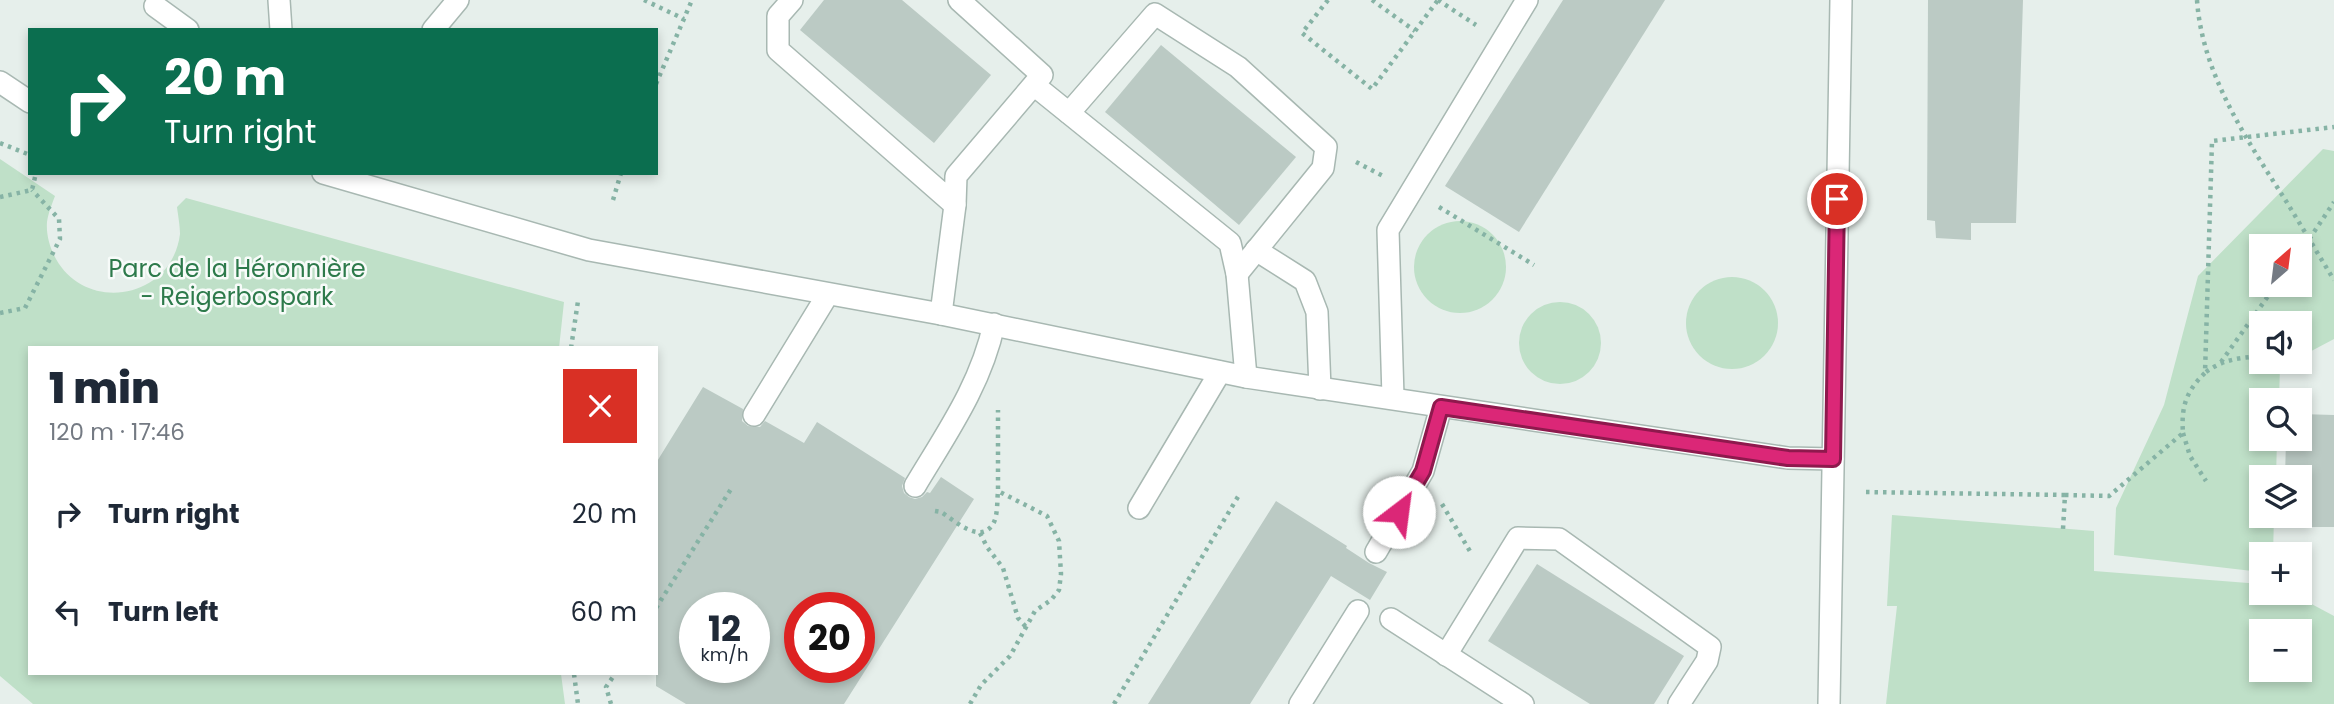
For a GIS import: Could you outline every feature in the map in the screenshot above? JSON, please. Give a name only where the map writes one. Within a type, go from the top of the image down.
[{"type":"street","points":[[279,0],[281,28]]},
{"type":"street","points":[[435,28],[458,0]]},
{"type":"street","points":[[792,0],[778,16],[778,50],[955,205]]},
{"type":"street","points":[[941,314],[957,176],[1042,75],[959,0]]},
{"type":"street","points":[[1393,397],[1388,230],[1527,0]]},
{"type":"street","points":[[1829,704],[1841,0]]},
{"type":"street","points":[[155,6],[185,28]]},
{"type":"street","points":[[1069,113],[1155,14],[1238,67],[1326,147],[1323,168],[1237,274]]},
{"type":"street","points":[[0,82],[28,101]]},
{"type":"street","points":[[1034,85],[1230,243],[1237,274],[1246,377]]},
{"type":"street","points":[[336,175],[589,250],[994,324],[1246,377],[1788,458],[1833,459]]},
{"type":"street","points":[[1256,250],[1305,281],[1317,312],[1320,389]]},
{"type":"street","points":[[754,415],[828,294]]},
{"type":"street","points":[[915,486],[972,391],[994,324]]},
{"type":"street","points":[[1139,508],[1220,372]]},
{"type":"street","points":[[1376,552],[1423,471],[1441,407]]},
{"type":"street","points":[[1446,654],[1518,538],[1559,539],[1710,647],[1707,661],[1679,704]]},
{"type":"street","points":[[1300,704],[1358,611]]},
{"type":"street","points":[[1391,619],[1522,704]]},
{"type":"path","points":[[643,0],[684,19]]},
{"type":"path","points":[[658,79],[692,0]]},
{"type":"path","points":[[1328,0],[1302,33],[1372,89],[1438,0],[1502,42]]},
{"type":"path","points":[[1372,0],[1415,31]]},
{"type":"path","points":[[2197,0],[2203,41],[2225,96],[2306,234]]},
{"type":"path","points":[[2205,373],[2213,141],[2334,127]]},
{"type":"path","points":[[0,143],[28,154]]},
{"type":"path","points":[[1326,147],[1412,190],[1534,265]]},
{"type":"path","points":[[32,190],[36,175]]},
{"type":"path","points":[[613,200],[620,175]]},
{"type":"path","points":[[0,197],[32,190]]},
{"type":"path","points":[[0,313],[25,308],[60,239],[59,219],[32,190]]},
{"type":"path","points":[[2312,235],[2334,202]]},
{"type":"path","points":[[2312,244],[2334,280]]},
{"type":"path","points":[[2221,362],[2267,298]]},
{"type":"path","points":[[571,346],[579,301]]},
{"type":"path","points":[[2206,481],[2190,456],[2183,433],[2183,404],[2190,390],[2205,373],[2221,362],[2249,357]]},
{"type":"path","points":[[931,510],[941,512],[971,531],[980,533],[992,526],[999,491],[998,403]]},
{"type":"path","points":[[1833,491],[2109,496],[2183,433]]},
{"type":"path","points":[[1423,471],[1490,584]]},
{"type":"path","points":[[658,605],[731,489]]},
{"type":"path","points":[[970,704],[981,685],[1010,656],[1035,611],[1051,600],[1059,590],[1059,541],[1046,516],[999,491]]},
{"type":"path","points":[[1114,704],[1239,495]]},
{"type":"path","points":[[2063,529],[2064,495]]},
{"type":"path","points":[[980,533],[1003,568],[1017,618],[1026,627]]},
{"type":"path","points":[[574,675],[578,704]]},
{"type":"path","points":[[611,704],[606,687],[614,675]]},
{"type":"green space","points":[[2323,149],[2334,151],[2334,339],[2312,351],[2312,311],[2249,311],[2249,374],[2280,374],[2279,388],[2249,388],[2249,451],[2277,451],[2276,465],[2249,465],[2249,528],[2274,528],[2273,542],[2249,542],[2249,571],[2114,555],[2116,508],[2164,405],[2198,276]]},
{"type":"green space","name":"Parc de la Héronnière - Reigerbospark","points":[[0,159],[55,196],[47,227],[52,250],[70,276],[87,287],[107,292],[127,292],[145,285],[162,273],[174,256],[180,234],[177,207],[186,198],[564,302],[559,346],[28,346],[28,675],[561,675],[565,704],[33,704],[0,676]]},
{"type":"green space","points":[[1460,221],[1478,225],[1493,234],[1502,249],[1506,267],[1502,285],[1493,300],[1478,309],[1460,313],[1442,309],[1427,300],[1418,285],[1414,267],[1418,249],[1427,234],[1442,225]]},
{"type":"green space","points":[[1732,277],[1750,281],[1764,291],[1774,305],[1778,323],[1774,341],[1764,355],[1750,365],[1732,369],[1714,365],[1700,355],[1690,341],[1686,323],[1690,305],[1700,291],[1714,281]]},
{"type":"green space","points":[[1560,302],[1576,305],[1589,314],[1598,327],[1601,343],[1598,359],[1589,372],[1576,381],[1560,384],[1544,381],[1531,372],[1522,359],[1519,343],[1522,327],[1531,314],[1544,305]]},
{"type":"green space","points":[[1892,515],[2094,531],[2094,571],[2249,583],[2249,605],[2312,604],[2334,616],[2334,704],[1886,704],[1897,606],[1887,606]]},
{"type":"building","points":[[824,0],[902,0],[991,75],[934,143],[800,30]]},
{"type":"building","points":[[1563,0],[1665,0],[1519,232],[1445,186]]},
{"type":"building","points":[[1928,0],[2023,0],[2016,223],[1971,223],[1971,240],[1936,238],[1935,221],[1927,220]]},
{"type":"building","points":[[1161,45],[1296,157],[1239,225],[1105,112]]},
{"type":"building","points":[[703,387],[743,409],[742,421],[748,426],[760,427],[765,421],[804,443],[817,422],[905,478],[902,486],[909,497],[915,499],[930,493],[941,477],[974,499],[875,655],[875,592],[784,592],[784,683],[857,683],[844,704],[686,704],[656,686],[658,460]]},
{"type":"building","points":[[2312,414],[2334,415],[2334,527],[2312,527],[2312,465],[2285,465],[2286,451],[2312,451]]},
{"type":"building","points":[[1276,501],[1369,563],[1387,572],[1370,600],[1331,576],[1250,704],[1148,704]]},
{"type":"building","points":[[1537,564],[1684,656],[1654,704],[1590,704],[1488,641]]},
{"type":"route","points":[[1399,512],[1423,471],[1441,407],[1788,458],[1833,459],[1837,199]]}]
